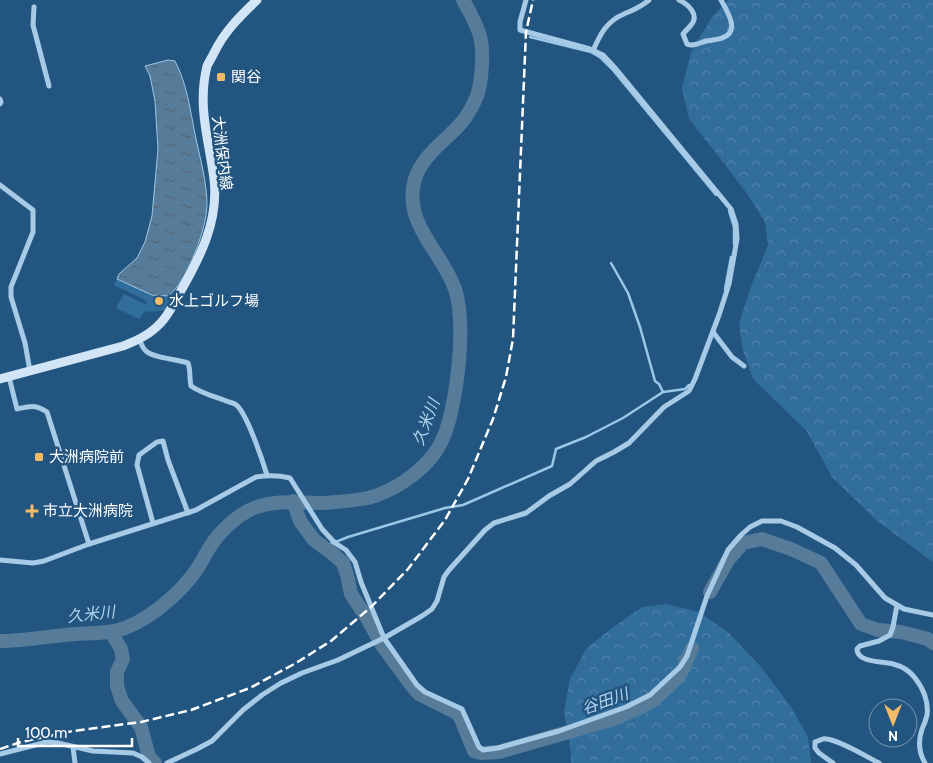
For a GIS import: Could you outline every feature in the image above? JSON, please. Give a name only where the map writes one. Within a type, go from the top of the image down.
[{"type":"main road","name":"大洲保内線","points":[[4,378],[139,340],[152,331],[170,310],[194,267],[205,244],[211,225],[214,180],[204,121],[203,97],[208,65],[219,41],[238,17],[257,0]]},
{"type":"street","points":[[246,10],[249,0]]},
{"type":"street","points":[[167,763],[212,741],[243,710],[281,683],[338,660],[384,638],[432,609],[437,601],[444,577],[485,530],[494,523],[526,513],[549,496],[570,484],[596,461],[629,443],[664,407],[688,391],[695,379],[729,284],[737,239],[736,224],[731,209],[603,55],[520,30],[520,22],[526,0]]},
{"type":"street","points":[[593,51],[598,37],[608,23],[621,15],[637,9],[649,0]]},
{"type":"street","points":[[679,0],[688,5],[694,13],[692,24],[683,34],[686,44],[691,46],[724,37],[732,30],[732,24],[721,0]]},
{"type":"street","points":[[34,7],[33,25],[49,86]]},
{"type":"street","points":[[0,99],[0,104]]},
{"type":"street","points":[[0,185],[33,210],[33,232],[11,287],[11,297],[25,343],[30,371]]},
{"type":"street","points":[[713,332],[732,357],[744,366]]},
{"type":"street","points":[[139,340],[144,350],[149,354],[188,363],[191,386],[198,391],[236,405],[250,428],[264,464],[266,475]]},
{"type":"street","points":[[4,378],[17,410],[32,406],[40,407],[47,412],[90,544]]},
{"type":"street","points":[[154,523],[137,465],[139,455],[157,442],[163,441],[168,460],[188,513]]},
{"type":"street","points":[[0,560],[33,563],[44,561],[196,510],[256,477],[278,475],[290,478],[317,521],[335,543],[346,550],[354,562],[384,638],[417,685],[425,692],[462,709],[479,747],[483,750],[498,748],[559,731],[626,707],[650,695],[680,667],[686,656],[707,596],[728,550],[750,527],[762,520],[781,520],[835,548],[856,565],[885,598],[909,610],[933,616]]},
{"type":"street","points":[[897,605],[890,635],[879,641],[860,646],[857,649],[857,653],[859,657],[894,664],[903,668],[922,687],[927,714],[921,733],[920,755],[925,763]]},
{"type":"street","points":[[833,763],[819,753],[815,748],[815,742],[822,738],[831,740],[879,763]]},
{"type":"street","points":[[0,754],[47,742],[93,751],[133,753],[149,763]]},
{"type":"street","points":[[73,747],[75,763]]},
{"type":"green space","points":[[728,0],[933,0],[933,562],[877,521],[832,477],[806,430],[753,379],[743,350],[739,324],[750,289],[768,245],[765,222],[748,195],[689,119],[682,88],[691,52],[712,17]]},
{"type":"green space","name":"水上ゴルフ場","points":[[117,279],[152,295],[174,297],[166,310],[145,311],[139,319],[116,308],[124,294],[145,304],[148,303],[114,285]]},
{"type":"green space","points":[[666,604],[699,612],[729,633],[761,667],[791,707],[808,737],[811,763],[571,763],[564,712],[570,679],[586,649],[642,607]]},
{"type":"water","points":[[168,60],[175,61],[190,106],[203,170],[207,206],[204,224],[194,255],[180,283],[169,296],[152,295],[117,279],[119,274],[137,258],[145,242],[152,216],[158,149],[155,101],[150,76],[145,66]]},
{"type":"waterway","name":"久米川","points":[[0,641],[109,632],[138,622],[161,607],[190,579],[218,536],[229,524],[248,511],[262,505],[279,502],[323,503],[368,498],[395,487],[413,475],[434,454],[445,432],[455,395],[459,364],[460,316],[455,289],[449,275],[419,224],[414,210],[412,195],[415,179],[423,162],[464,119],[479,90],[482,66],[480,36],[463,0]]},
{"type":"waterway","points":[[530,37],[591,52],[601,58],[716,195]]},
{"type":"waterway","points":[[729,211],[734,227],[734,244]]},
{"type":"waterway","points":[[725,289],[731,257]]},
{"type":"waterway","points":[[611,263],[628,293],[655,381],[663,392]]},
{"type":"waterway","points":[[326,548],[328,545],[348,537],[445,508],[463,505],[552,466],[556,449],[586,437],[623,418],[663,392],[685,389],[689,385]]},
{"type":"waterway","name":"谷田川","points":[[293,501],[300,521],[314,540],[343,563],[351,594],[382,645],[419,694],[457,713],[474,751],[481,753],[499,752],[617,718],[654,700],[680,675],[692,648]]},
{"type":"waterway","name":"谷田川","points":[[710,592],[728,560],[743,543],[762,539],[791,549],[821,563],[861,624],[878,630],[901,632],[928,639],[933,643]]},
{"type":"waterway","points":[[111,632],[121,649],[123,659],[117,672],[117,686],[122,701],[141,727],[149,757],[155,763]]},
{"type":"railway","points":[[0,749],[21,742],[73,731],[141,722],[191,710],[250,688],[331,641],[371,607],[408,569],[445,520],[468,479],[493,419],[506,377],[513,339],[526,32],[533,0]]},
{"type":"place","name":"関谷","points":[[221,77]]},
{"type":"place","name":"水上ゴルフ場","points":[[159,301]]},
{"type":"place","name":"大洲病院前","points":[[39,457]]},
{"type":"place","name":"市立大洲病院","points":[[32,511]]}]
